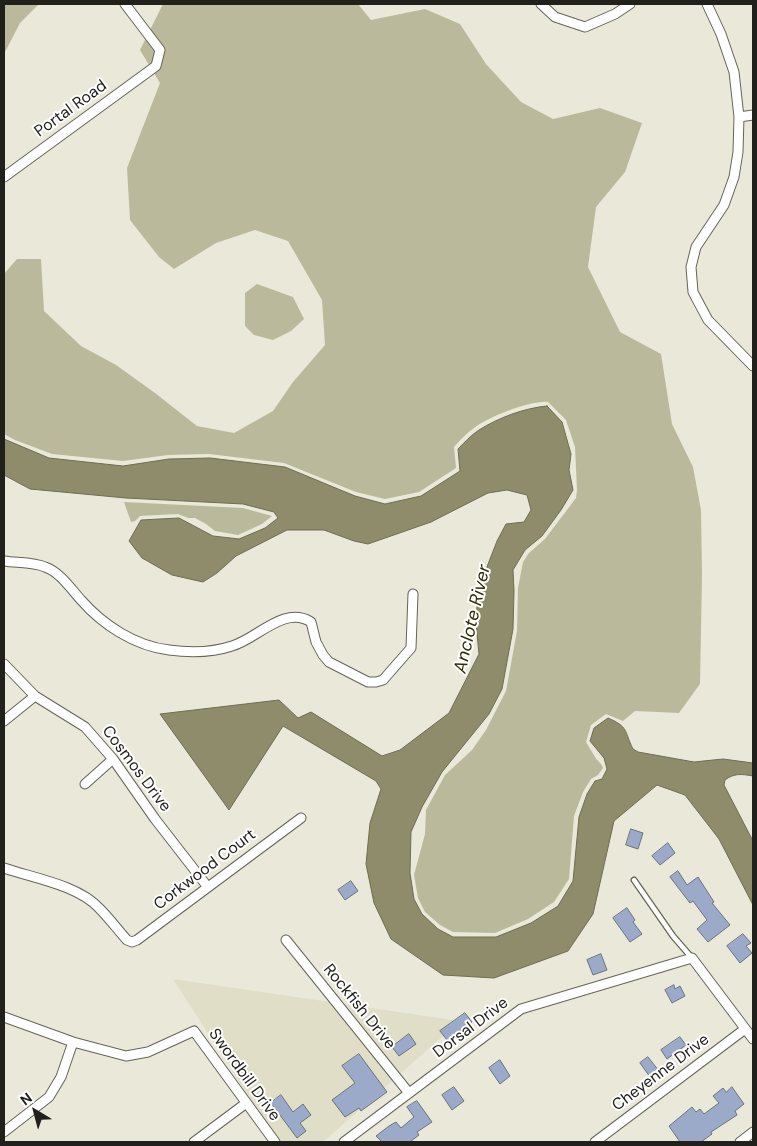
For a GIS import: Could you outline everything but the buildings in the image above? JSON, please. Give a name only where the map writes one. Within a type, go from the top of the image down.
[{"type":"street","name":"Portal Road","points":[[4,177],[156,66],[160,50],[125,4]]},
{"type":"street","points":[[541,4],[555,17],[585,26],[615,14],[630,4]]},
{"type":"street","points":[[707,4],[721,34],[734,72],[739,117],[738,152],[734,178],[724,205],[696,247],[691,267],[693,292],[708,320],[753,366]]},
{"type":"street","points":[[739,117],[753,116]]},
{"type":"street","points":[[4,562],[46,567],[59,576],[88,608],[107,625],[131,638],[159,649],[212,652],[235,646],[267,626],[292,617],[303,616],[311,622],[316,642],[329,662],[368,682],[383,680],[411,648],[413,594]]},
{"type":"street","name":"Cosmos Drive","points":[[4,664],[35,696],[85,726],[207,886]]},
{"type":"street","points":[[4,720],[35,696]]},
{"type":"street","points":[[85,784],[112,760]]},
{"type":"street","name":"Corkwood Court","points":[[4,868],[71,890],[86,897],[99,907],[127,940],[132,942],[301,818]]},
{"type":"street","name":"Rockfish Drive","points":[[286,940],[409,1093]]},
{"type":"street","points":[[692,958],[753,1039]]},
{"type":"street","name":"Dorsal Drive","points":[[344,1142],[521,1009],[692,958]]},
{"type":"street","points":[[4,1017],[73,1042],[61,1077],[49,1097],[4,1132]]},
{"type":"street","name":"Cheyenne Drive","points":[[595,1142],[745,1029]]},
{"type":"street","name":"Swordbill Drive","points":[[73,1042],[126,1056],[148,1052],[194,1031],[275,1142]]},
{"type":"street","points":[[194,1142],[246,1104]]},
{"type":"street","points":[[740,1142],[753,1132]]},
{"type":"lane","points":[[634,880],[692,958]]},
{"type":"shaded area","points":[[4,4],[39,4],[20,23],[4,54]]},
{"type":"shaded area","points":[[163,4],[358,4],[371,20],[425,9],[460,24],[486,64],[521,102],[553,119],[600,108],[642,123],[625,172],[596,207],[588,267],[620,332],[661,354],[672,424],[693,467],[701,510],[700,684],[679,713],[635,711],[623,721],[606,714],[591,725],[586,742],[603,768],[598,775],[591,779],[583,792],[574,816],[569,879],[554,902],[528,919],[495,933],[453,932],[440,925],[425,912],[418,898],[414,875],[425,834],[426,810],[445,775],[472,750],[486,730],[506,691],[517,631],[518,588],[523,562],[529,553],[545,539],[576,498],[575,447],[566,420],[548,402],[521,406],[499,414],[474,428],[454,447],[456,468],[419,492],[385,499],[356,492],[284,463],[209,454],[168,455],[123,461],[52,454],[4,434],[4,274],[17,259],[41,259],[44,311],[81,346],[116,365],[197,426],[234,433],[273,411],[293,382],[325,345],[322,300],[288,241],[255,230],[216,243],[174,269],[159,257],[130,220],[127,168],[160,83],[140,50]]},
{"type":"shaded area","points":[[257,284],[293,297],[304,319],[291,331],[273,340],[254,335],[245,326],[245,293]]},
{"type":"shaded area","points":[[547,406],[562,422],[571,454],[569,470],[573,490],[542,536],[525,550],[513,570],[513,629],[502,689],[489,714],[442,772],[422,807],[411,832],[410,873],[414,899],[422,914],[438,929],[453,937],[496,937],[531,923],[558,906],[573,881],[579,817],[587,794],[595,781],[602,779],[607,769],[604,758],[590,741],[594,728],[608,718],[623,727],[633,749],[638,752],[694,762],[723,759],[753,763],[753,776],[735,775],[725,780],[724,785],[753,841],[753,905],[719,839],[685,795],[657,785],[614,821],[593,914],[568,951],[494,978],[443,975],[391,939],[374,903],[366,864],[370,823],[381,789],[376,781],[283,726],[229,810],[160,714],[279,700],[298,718],[311,712],[382,756],[400,750],[449,713],[479,654],[476,624],[478,590],[497,541],[506,524],[524,522],[531,510],[527,495],[507,490],[488,493],[431,522],[368,544],[324,530],[287,530],[236,556],[217,573],[203,582],[172,575],[142,558],[129,541],[141,520],[179,518],[213,536],[239,539],[265,528],[278,518],[274,512],[243,504],[126,498],[30,489],[4,475],[4,439],[49,458],[123,466],[169,459],[210,458],[285,467],[355,496],[385,504],[421,496],[460,471],[458,449],[479,430],[494,421],[512,414]]},
{"type":"shaded area","points":[[124,502],[243,508],[272,516],[262,524],[238,535],[215,531],[195,518],[188,518],[178,514],[140,516],[131,522]]},
{"type":"shaded area","points":[[173,979],[460,1021],[323,1142],[278,1142]]},
{"type":"water label","name":"Anclote River","points":[[473,619]]}]
